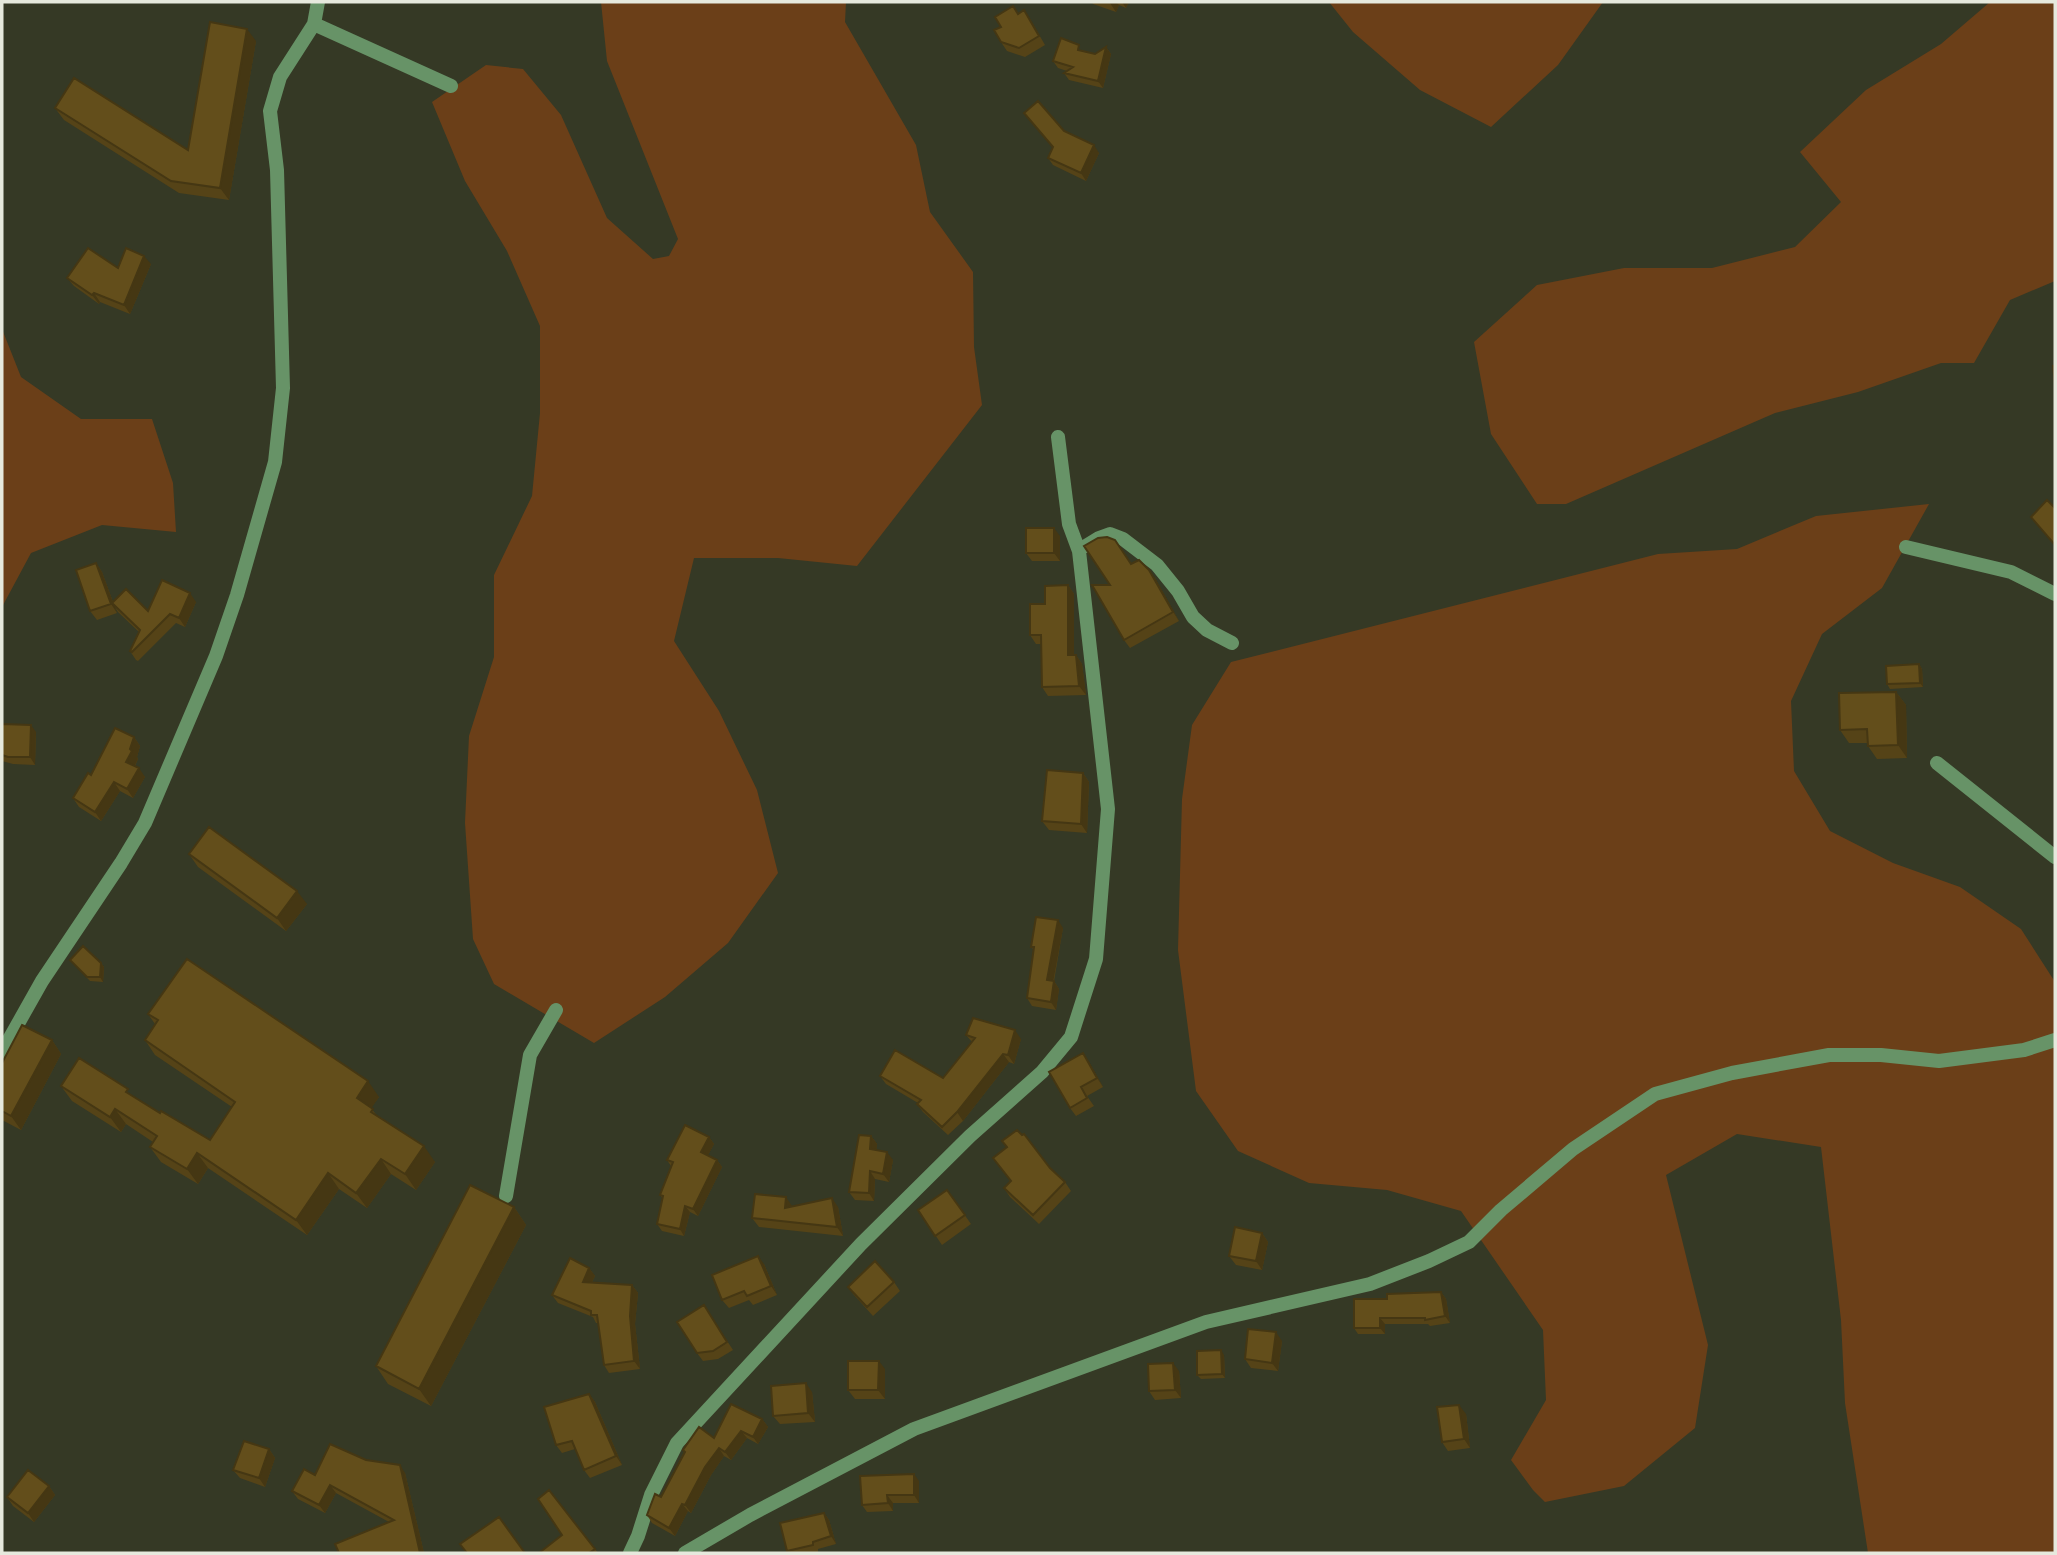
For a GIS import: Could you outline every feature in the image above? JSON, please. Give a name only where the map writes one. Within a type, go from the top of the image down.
[{"type":"street","points":[[2,1052],[42,981],[121,863],[145,822],[216,656],[237,595],[275,462],[283,388],[276,170],[270,111],[281,77],[314,24],[318,2]]},
{"type":"street","points":[[314,24],[451,86]]},
{"type":"street","points":[[630,1553],[651,1495],[677,1443],[861,1244],[970,1136],[1042,1072],[1071,1037],[1096,959],[1108,809],[1079,551],[1069,524],[1058,437]]},
{"type":"street","points":[[1079,551],[1110,534],[1123,540],[1157,565],[1178,591],[1193,617],[1207,630],[1232,643]]},
{"type":"street","points":[[1906,547],[2011,572],[2055,594]]},
{"type":"street","points":[[1937,763],[2055,857]]},
{"type":"street","points":[[506,1196],[530,1055],[556,1010]]},
{"type":"street","points":[[685,1553],[750,1515],[914,1429],[1206,1322],[1370,1284],[1429,1261],[1469,1242],[1501,1210],[1573,1149],[1655,1094],[1732,1073],[1829,1055],[1881,1055],[1940,1061],[2024,1050],[2055,1040]]},
{"type":"shaded area","points":[[601,2],[846,2],[845,22],[916,145],[930,212],[973,272],[974,347],[982,405],[857,566],[778,558],[694,558],[674,641],[719,711],[757,790],[778,873],[728,943],[665,997],[594,1043],[494,984],[473,939],[465,823],[469,736],[494,657],[494,575],[532,496],[540,413],[540,326],[507,251],[465,181],[432,102],[486,65],[523,69],[561,115],[607,218],[653,259],[669,256],[678,239],[607,61]]},
{"type":"shaded area","points":[[1329,2],[1603,2],[1558,65],[1491,127],[1420,90],[1353,32]]},
{"type":"shaded area","points":[[1990,2],[2055,2],[2055,281],[2010,300],[1974,363],[1941,363],[1858,392],[1775,413],[1566,504],[1537,504],[1491,434],[1474,342],[1537,285],[1624,268],[1712,268],[1795,247],[1841,202],[1800,152],[1866,90],[1941,44]]},
{"type":"shaded area","points":[[2,329],[21,377],[81,419],[152,419],[173,483],[176,532],[102,525],[31,553],[2,607]]},
{"type":"shaded area","points":[[1929,504],[1882,588],[1822,634],[1791,701],[1794,771],[1830,831],[1893,863],[1960,887],[2021,929],[2055,982],[2055,1553],[1868,1553],[1845,1403],[1841,1320],[1821,1147],[1737,1134],[1666,1175],[1708,1345],[1695,1428],[1624,1486],[1545,1502],[1511,1460],[1546,1400],[1543,1330],[1461,1211],[1387,1190],[1309,1183],[1238,1151],[1196,1091],[1178,950],[1182,799],[1192,725],[1231,662],[1658,554],[1737,549],[1816,516]]},
{"type":"building","points":[[1013,6],[1018,14],[1024,10],[1039,36],[1019,48],[1001,42],[994,30],[1001,27],[995,17]]},
{"type":"building","points":[[210,22],[247,29],[220,188],[171,181],[55,108],[74,78],[188,150]]},
{"type":"building","points":[[1061,38],[1079,45],[1078,50],[1095,54],[1106,47],[1098,81],[1064,73],[1073,67],[1053,61]]},
{"type":"building","points":[[1038,101],[1064,131],[1094,145],[1081,173],[1048,158],[1053,147],[1024,113]]},
{"type":"building","points":[[88,248],[118,268],[126,248],[144,256],[124,305],[94,293],[92,295],[67,278]]},
{"type":"building","points":[[2047,500],[2055,508],[2055,545],[2031,517]]},
{"type":"building","points":[[1026,528],[1054,528],[1054,553],[1026,553]]},
{"type":"building","points":[[1098,538],[1115,540],[1131,564],[1139,560],[1149,570],[1173,612],[1124,640],[1092,585],[1110,585],[1084,546]]},
{"type":"building","points":[[96,563],[111,604],[90,611],[76,570]]},
{"type":"building","points":[[162,580],[190,593],[179,618],[170,614],[132,652],[130,651],[140,630],[112,603],[126,589],[148,611]]},
{"type":"building","points":[[1068,585],[1068,655],[1076,655],[1079,686],[1042,687],[1041,635],[1030,635],[1030,604],[1045,604],[1045,586]]},
{"type":"building","points":[[1919,664],[1920,683],[1887,684],[1886,666]]},
{"type":"building","points":[[1896,692],[1898,745],[1868,746],[1867,729],[1840,730],[1839,693]]},
{"type":"building","points":[[2,724],[31,725],[30,757],[2,755]]},
{"type":"building","points":[[115,728],[134,737],[130,749],[132,751],[126,762],[139,768],[127,789],[114,782],[95,812],[73,798],[88,773],[91,775]]},
{"type":"building","points":[[1047,770],[1083,773],[1081,824],[1042,821]]},
{"type":"building","points":[[209,827],[297,891],[277,918],[189,854]]},
{"type":"building","points":[[1036,917],[1058,920],[1047,980],[1054,981],[1051,1002],[1027,998]]},
{"type":"building","points":[[83,946],[101,963],[100,977],[87,977],[70,960]]},
{"type":"building","points":[[187,959],[368,1081],[357,1098],[373,1109],[371,1112],[424,1146],[405,1174],[381,1159],[356,1193],[328,1173],[296,1220],[197,1153],[187,1169],[150,1147],[157,1136],[115,1109],[110,1117],[61,1086],[79,1058],[128,1089],[126,1092],[210,1140],[235,1102],[145,1040],[158,1020],[148,1014]]},
{"type":"building","points":[[973,1018],[1015,1030],[1008,1055],[1003,1054],[942,1127],[917,1104],[921,1100],[880,1076],[895,1050],[943,1078],[975,1038],[966,1035]]},
{"type":"building","points":[[22,1025],[52,1040],[11,1116],[2,1111],[2,1063]]},
{"type":"building","points":[[1083,1053],[1097,1078],[1081,1087],[1087,1098],[1070,1108],[1049,1072]]},
{"type":"building","points":[[685,1125],[709,1137],[701,1152],[717,1160],[693,1209],[685,1206],[680,1229],[657,1224],[663,1196],[660,1195],[673,1162],[667,1160]]},
{"type":"building","points":[[1017,1130],[1024,1134],[1050,1168],[1065,1182],[1033,1215],[1004,1188],[1011,1181],[993,1158],[1007,1147],[1002,1141]]},
{"type":"building","points":[[859,1135],[871,1136],[870,1149],[887,1152],[883,1174],[870,1171],[869,1193],[849,1192]]},
{"type":"building","points":[[470,1185],[514,1207],[419,1389],[376,1366]]},
{"type":"building","points":[[947,1190],[965,1215],[935,1236],[918,1210]]},
{"type":"building","points":[[755,1194],[786,1197],[785,1208],[832,1198],[837,1227],[752,1218]]},
{"type":"building","points":[[1235,1227],[1262,1233],[1256,1261],[1229,1256]]},
{"type":"building","points":[[758,1256],[771,1286],[747,1296],[744,1291],[722,1300],[712,1275]]},
{"type":"building","points":[[570,1258],[589,1268],[583,1282],[632,1285],[630,1316],[634,1361],[604,1365],[597,1315],[591,1315],[591,1311],[552,1295]]},
{"type":"building","points":[[875,1261],[894,1282],[867,1307],[848,1287]]},
{"type":"building","points":[[1441,1292],[1445,1316],[1425,1320],[1380,1318],[1380,1328],[1354,1328],[1354,1299],[1387,1299],[1387,1294]]},
{"type":"building","points":[[704,1305],[727,1342],[713,1351],[697,1353],[677,1322]]},
{"type":"building","points":[[1248,1329],[1276,1332],[1272,1363],[1245,1359]]},
{"type":"building","points":[[1221,1350],[1222,1374],[1197,1375],[1197,1351]]},
{"type":"building","points":[[848,1361],[879,1361],[878,1390],[848,1390]]},
{"type":"building","points":[[1173,1363],[1175,1390],[1149,1391],[1148,1364]]},
{"type":"building","points":[[806,1383],[808,1413],[773,1416],[771,1386]]},
{"type":"building","points":[[589,1394],[616,1456],[584,1470],[572,1441],[556,1445],[544,1407]]},
{"type":"building","points":[[731,1404],[762,1419],[753,1437],[741,1431],[725,1452],[719,1448],[669,1528],[647,1515],[655,1494],[661,1497],[685,1452],[683,1450],[699,1427],[714,1438]]},
{"type":"building","points":[[1459,1405],[1464,1439],[1442,1442],[1437,1407]]},
{"type":"building","points":[[244,1441],[269,1449],[259,1478],[233,1470]]},
{"type":"building","points":[[330,1444],[366,1460],[400,1465],[420,1553],[339,1553],[335,1544],[394,1520],[330,1485],[319,1505],[292,1491],[304,1469],[315,1475]]},
{"type":"building","points":[[28,1470],[49,1486],[28,1513],[7,1497]]},
{"type":"building","points":[[914,1474],[914,1495],[887,1495],[888,1503],[862,1505],[860,1476]]},
{"type":"building","points":[[549,1490],[595,1549],[589,1553],[539,1553],[562,1535],[538,1499]]},
{"type":"building","points":[[824,1513],[831,1536],[813,1542],[813,1545],[787,1551],[780,1523]]},
{"type":"building","points":[[499,1517],[525,1553],[467,1553],[460,1544]]}]
